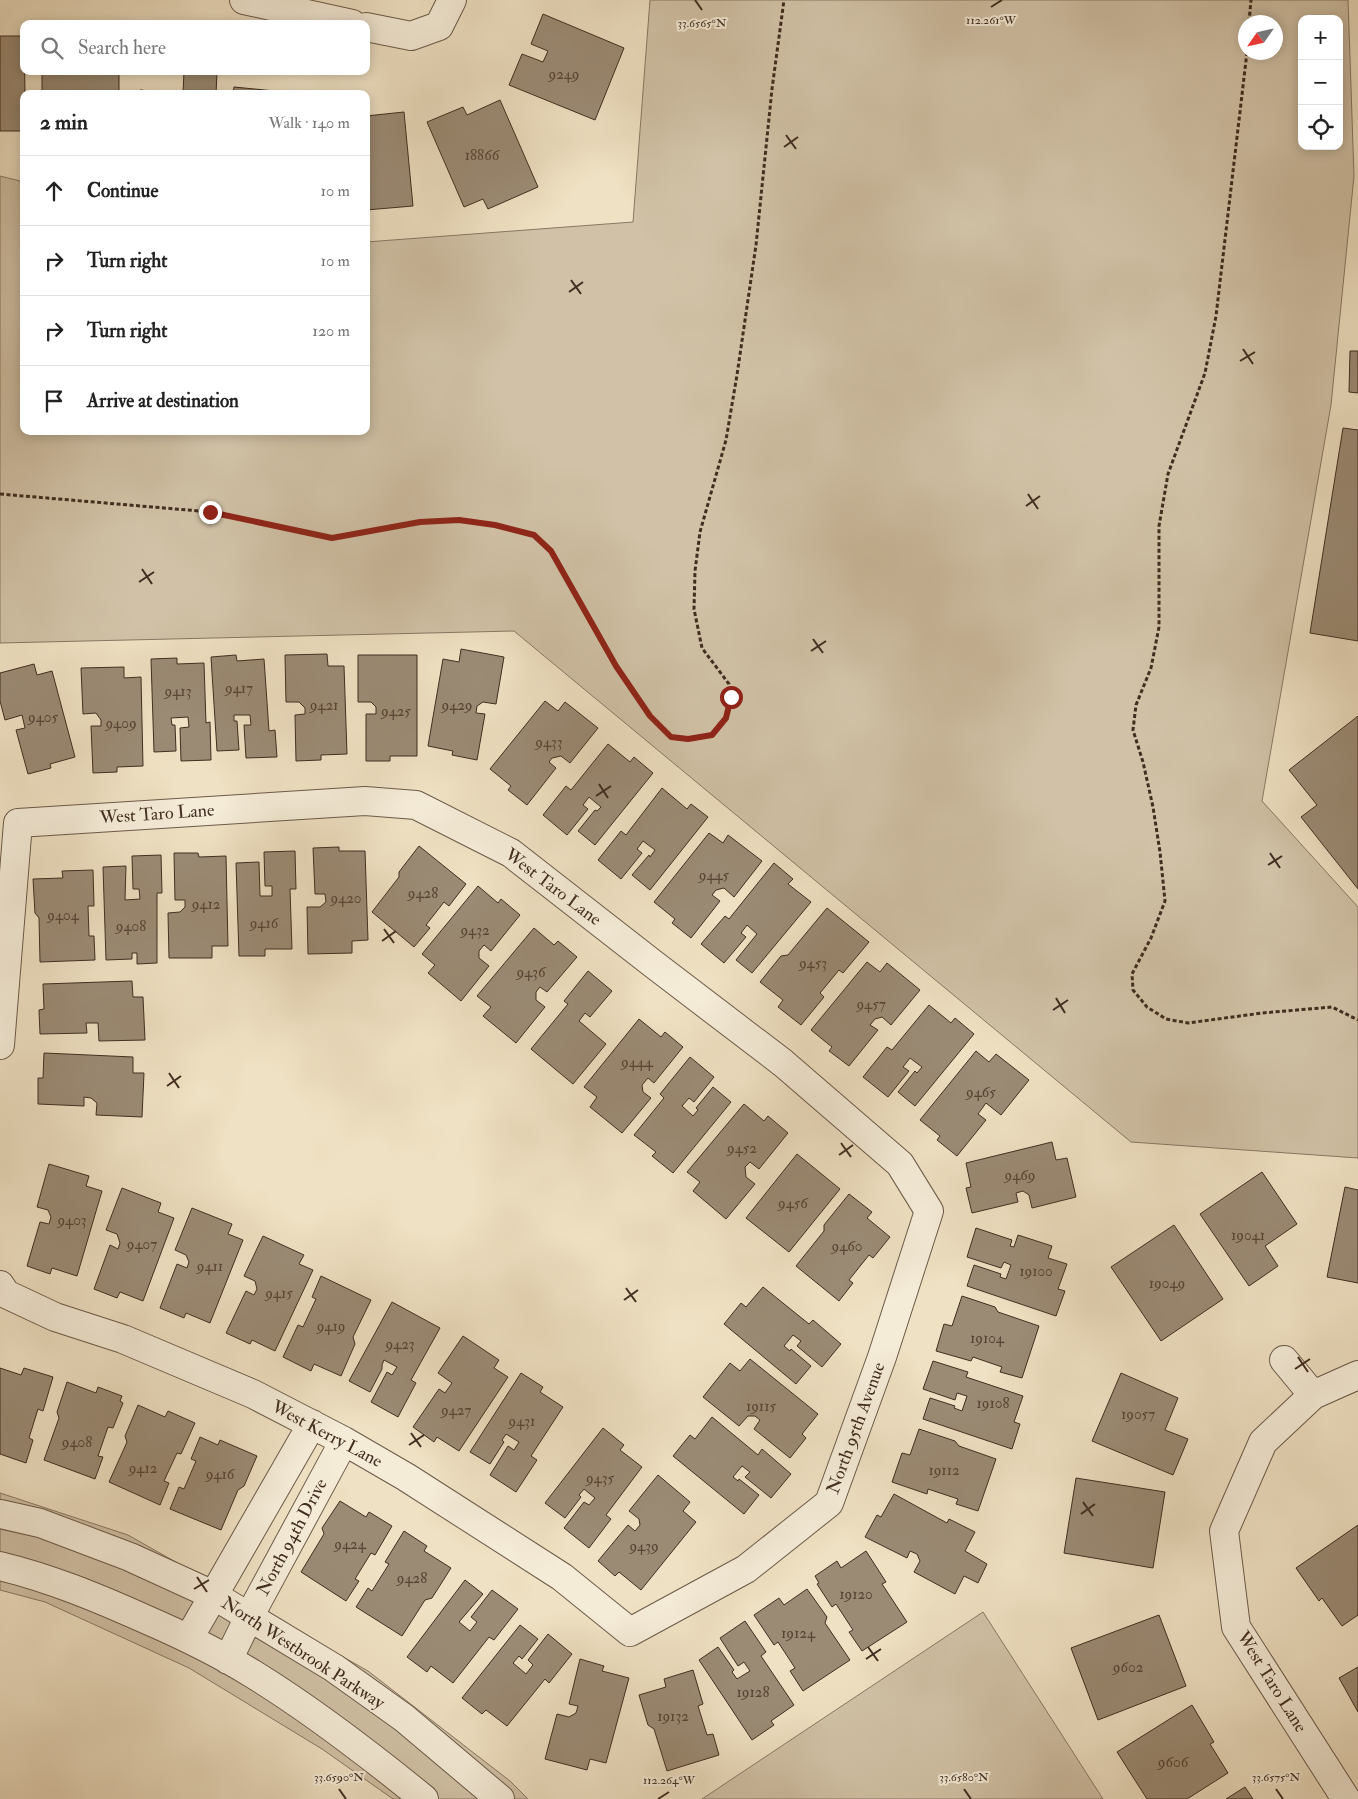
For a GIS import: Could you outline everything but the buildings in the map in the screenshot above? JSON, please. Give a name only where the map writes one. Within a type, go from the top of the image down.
[{"type":"street","points":[[244,0],[334,20]]},
{"type":"street","points":[[370,28],[411,36],[439,26],[452,0]]},
{"type":"street","name":"West Taro Lane","points":[[0,1045],[18,823],[365,801],[416,805],[511,853],[783,1063],[900,1164],[929,1212]]},
{"type":"street","name":"North 95th Avenue","points":[[630,1632],[746,1569],[829,1503],[882,1357],[929,1212]]},
{"type":"street","name":"West Kerry Lane","points":[[0,1285],[6,1294],[55,1317],[123,1339],[253,1394],[344,1441],[406,1477],[562,1577],[630,1632]]},
{"type":"street","points":[[1284,1360],[1313,1395],[1358,1375]]},
{"type":"street","name":"West Taro Lane","points":[[1313,1395],[1263,1442],[1224,1531],[1236,1628],[1346,1799]]},
{"type":"street","name":"North 94th Drive","points":[[188,1638],[312,1424]]},
{"type":"street","name":"North 94th Drive","points":[[228,1660],[249,1617],[344,1441]]},
{"type":"street","name":"North Westbrook Parkway","points":[[0,1514],[40,1523],[130,1558],[213,1596],[334,1668],[396,1712],[467,1769],[500,1799]]},
{"type":"street","points":[[0,1566],[25,1572],[103,1601],[188,1638],[253,1673],[374,1758],[424,1799]]},
{"type":"path","points":[[0,494],[210,512],[332,538],[420,522],[459,520],[495,525],[534,535],[551,551],[607,651],[650,716],[671,737],[688,739],[712,735],[726,718],[731,697],[729,684],[702,648],[694,609],[695,571],[700,532],[726,440],[737,375],[756,245],[772,89],[784,0]]},
{"type":"path","points":[[1250,15],[1252,0]]},
{"type":"path","points":[[1246,60],[1216,316],[1205,373],[1168,474],[1160,526],[1159,627],[1151,668],[1136,705],[1133,730],[1143,762],[1153,807],[1165,901],[1151,938],[1132,974],[1133,990],[1147,1007],[1166,1020],[1188,1022],[1332,1007],[1358,1020]]},
{"type":"shaded area","points":[[650,0],[1348,0],[1354,176],[1331,405],[1262,801],[1358,907],[1358,1158],[1131,1142],[514,631],[0,643],[0,176],[20,181],[20,435],[370,435],[370,242],[633,222]]},
{"type":"shaded area","points":[[0,1493],[128,1535],[368,1671],[510,1781],[528,1799],[393,1799],[322,1749],[189,1668],[45,1602],[0,1590]]},
{"type":"shaded area","points":[[983,1612],[1103,1799],[702,1799]]},
{"type":"route","points":[[210,512],[332,538],[420,522],[459,520],[495,525],[534,535],[551,551],[616,666],[650,716],[671,737],[688,739],[712,735],[726,718],[731,697]]}]
